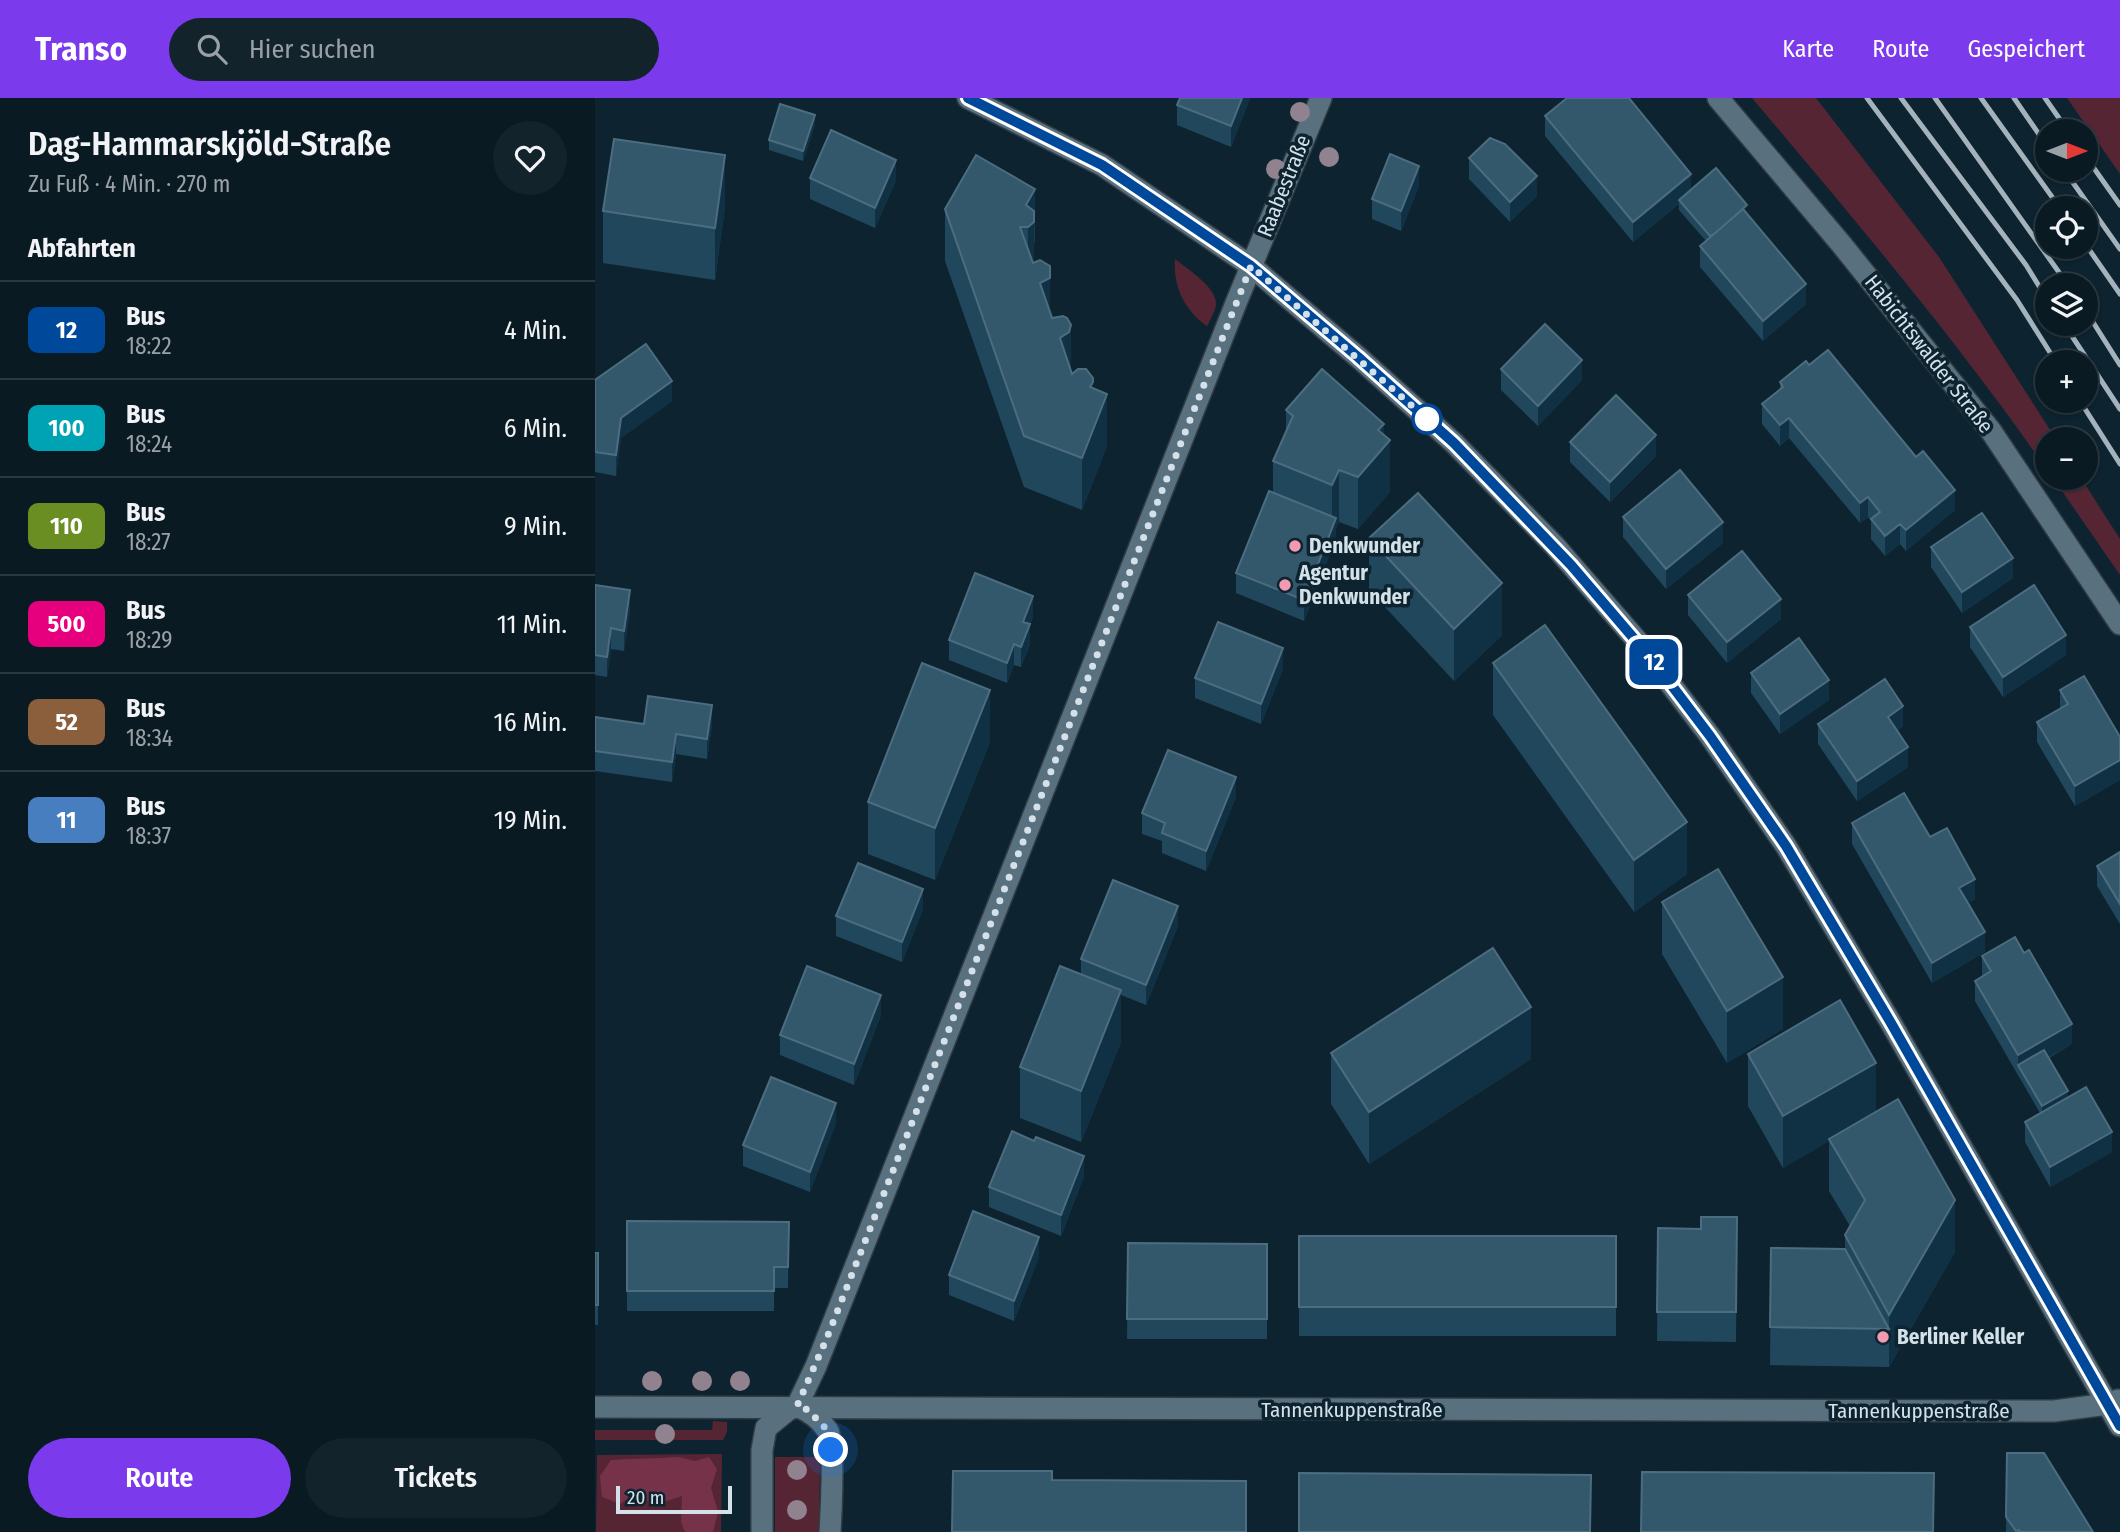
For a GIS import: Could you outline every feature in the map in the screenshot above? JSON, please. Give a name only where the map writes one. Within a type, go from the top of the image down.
[{"type":"street","points":[[968,98],[1102,165],[1251,266],[1446,436],[1554,545],[1640,644],[1702,726],[1786,846],[2114,1402],[2120,1426]]},
{"type":"street","name":"Raabestraße","points":[[797,1406],[821,1353],[1251,266],[1321,98]]},
{"type":"street","name":"Habichtswalder Straße","points":[[1718,98],[1842,245],[1991,431],[2120,624]]},
{"type":"street","name":"Tannenkuppenstraße","points":[[595,1407],[2054,1411],[2114,1402]]},
{"type":"street","points":[[762,1532],[762,1450],[766,1428],[797,1406],[808,1410],[829,1432],[830,1532]]},
{"type":"shaded area","points":[[1752,98],[1816,98],[1939,257],[2035,406],[2035,413],[2039,413],[2048,427],[2035,427],[2035,453],[1941,327]]},
{"type":"shaded area","points":[[2067,98],[2120,98],[2120,174],[2098,142],[2098,119],[2082,119]]},
{"type":"shaded area","points":[[1175,259],[1212,292],[1216,305],[1207,326],[1192,313],[1182,297],[1176,279]]},
{"type":"shaded area","points":[[2061,490],[2089,490],[2120,539],[2120,575]]},
{"type":"shaded area","points":[[713,1421],[727,1422],[727,1432],[723,1440],[595,1440],[595,1430],[712,1430]]},
{"type":"shaded area","points":[[722,1454],[721,1532],[596,1532],[597,1455]]},
{"type":"shaded area","points":[[679,1457],[695,1461],[709,1457],[717,1469],[711,1488],[718,1512],[713,1532],[685,1532],[681,1522],[682,1496],[657,1504],[631,1496],[620,1504],[602,1497],[600,1476],[611,1460]]},
{"type":"shaded area","points":[[775,1457],[820,1457],[819,1532],[775,1532]]},
{"type":"building","points":[[1180,98],[1242,98],[1231,126],[1177,105]]},
{"type":"building","points":[[1567,98],[1629,98],[1691,174],[1633,222],[1545,116]]},
{"type":"building","points":[[780,104],[815,115],[803,151],[769,140]]},
{"type":"building","points":[[831,130],[896,160],[875,208],[810,178]]},
{"type":"building","points":[[1490,138],[1505,144],[1537,176],[1510,202],[1469,158]]},
{"type":"building","points":[[614,139],[725,155],[715,228],[603,211]]},
{"type":"building","points":[[1390,154],[1419,166],[1401,211],[1372,199]]},
{"type":"building","points":[[976,155],[1035,189],[1026,205],[1034,211],[1034,222],[1028,227],[1020,227],[1033,263],[1040,260],[1050,266],[1050,278],[1040,283],[1052,318],[1063,316],[1071,325],[1069,332],[1060,338],[1072,374],[1078,369],[1086,369],[1093,378],[1090,387],[1107,394],[1082,458],[1024,436],[945,209]]},
{"type":"building","points":[[1716,168],[1747,205],[1710,236],[1679,200]]},
{"type":"building","points":[[1743,209],[1806,284],[1763,321],[1700,246]]},
{"type":"building","points":[[1545,324],[1582,360],[1538,406],[1501,369]]},
{"type":"building","points":[[646,344],[672,381],[621,418],[616,455],[595,452],[595,380]]},
{"type":"building","points":[[1828,350],[1916,457],[1923,451],[1955,490],[1906,530],[1900,524],[1885,536],[1871,519],[1880,512],[1868,497],[1860,503],[1789,418],[1780,425],[1762,404],[1783,387],[1780,382],[1806,361],[1809,365]]},
{"type":"building","points":[[1322,369],[1384,424],[1378,430],[1390,440],[1358,477],[1339,470],[1332,485],[1273,461],[1293,416],[1286,410]]},
{"type":"building","points":[[1616,395],[1656,435],[1610,482],[1570,442]]},
{"type":"building","points":[[1680,470],[1723,522],[1666,569],[1623,517]]},
{"type":"building","points":[[1269,491],[1336,518],[1304,600],[1236,573]]},
{"type":"building","points":[[1418,493],[1502,583],[1454,629],[1369,538]]},
{"type":"building","points":[[1982,513],[2013,558],[1962,592],[1931,547]]},
{"type":"building","points":[[1742,551],[1781,599],[1727,642],[1688,595]]},
{"type":"building","points":[[975,573],[1033,596],[1023,622],[1030,624],[1021,647],[1014,644],[1007,663],[949,640]]},
{"type":"building","points":[[595,585],[630,590],[624,631],[611,628],[607,657],[595,655]]},
{"type":"building","points":[[2034,585],[2066,635],[2003,677],[1970,627]]},
{"type":"building","points":[[1218,622],[1283,648],[1261,704],[1195,678]]},
{"type":"building","points":[[1545,625],[1687,822],[1634,860],[1493,663]]},
{"type":"building","points":[[1799,638],[1829,680],[1780,714],[1751,673]]},
{"type":"building","points":[[922,663],[990,690],[935,828],[868,802]]},
{"type":"building","points":[[2084,676],[2120,737],[2120,760],[2075,786],[2037,722],[2068,704],[2060,690]]},
{"type":"building","points":[[1885,679],[1903,706],[1888,717],[1908,747],[1857,781],[1818,724]]},
{"type":"building","points":[[648,696],[712,705],[707,739],[676,734],[672,762],[595,751],[595,717],[644,724]]},
{"type":"building","points":[[1168,750],[1236,777],[1206,851],[1162,833],[1165,823],[1142,813]]},
{"type":"building","points":[[1904,793],[1930,837],[1947,828],[1975,879],[1959,888],[1985,932],[1932,963],[1852,823]]},
{"type":"building","points":[[2120,852],[2120,904],[2097,866]]},
{"type":"building","points":[[858,863],[923,889],[902,942],[836,916]]},
{"type":"building","points":[[1718,869],[1783,977],[1727,1011],[1662,902]]},
{"type":"building","points":[[1113,880],[1178,906],[1146,985],[1081,959]]},
{"type":"building","points":[[2015,937],[2024,953],[2029,950],[2072,1024],[2018,1055],[1975,981],[1991,971],[1982,956]]},
{"type":"building","points":[[1493,948],[1531,1007],[1369,1112],[1331,1053]]},
{"type":"building","points":[[807,966],[881,995],[854,1064],[780,1035]]},
{"type":"building","points":[[1060,966],[1121,990],[1081,1091],[1020,1067]]},
{"type":"building","points":[[1840,1000],[1876,1063],[1783,1116],[1748,1054]]},
{"type":"building","points":[[2044,1050],[2068,1091],[2042,1106],[2018,1065]]},
{"type":"building","points":[[771,1077],[836,1103],[810,1172],[743,1145]]},
{"type":"building","points":[[2086,1087],[2112,1132],[2050,1167],[2025,1122]]},
{"type":"building","points":[[1898,1099],[1955,1200],[1889,1315],[1845,1235],[1865,1200],[1829,1139]]},
{"type":"building","points":[[1012,1131],[1034,1141],[1036,1137],[1084,1156],[1061,1215],[989,1187]]},
{"type":"building","points":[[973,1211],[1039,1237],[1014,1301],[949,1275]]},
{"type":"building","points":[[1701,1217],[1737,1217],[1736,1312],[1657,1312],[1658,1228],[1701,1229]]},
{"type":"building","points":[[627,1221],[789,1222],[788,1267],[774,1267],[774,1291],[627,1291]]},
{"type":"building","points":[[1299,1236],[1616,1236],[1616,1307],[1299,1307]]},
{"type":"building","points":[[1128,1243],[1267,1244],[1267,1319],[1127,1319]]},
{"type":"building","points":[[1771,1248],[1845,1249],[1889,1329],[1770,1327]]},
{"type":"building","points":[[595,1253],[598,1253],[598,1305],[595,1305]]},
{"type":"building","points":[[2007,1453],[2044,1453],[2093,1532],[2016,1531],[2006,1517]]},
{"type":"building","points":[[953,1471],[1052,1471],[1052,1480],[1246,1481],[1246,1532],[952,1532]]},
{"type":"building","points":[[1642,1472],[1934,1473],[1933,1532],[1641,1532]]},
{"type":"building","points":[[1299,1473],[1591,1475],[1590,1532],[1299,1532]]},
{"type":"railway","points":[[1867,98],[2017,300],[2048,350]]},
{"type":"railway","points":[[1901,98],[2035,280]]},
{"type":"railway","points":[[1935,98],[2059,273]]},
{"type":"railway","points":[[1981,98],[2051,196]]},
{"type":"railway","points":[[2014,98],[2035,129]]},
{"type":"railway","points":[[2045,98],[2060,119]]},
{"type":"railway","points":[[2098,174],[2120,205]]},
{"type":"railway","points":[[2073,182],[2120,249]]},
{"type":"railway","points":[[2096,259],[2120,294]]},
{"type":"railway","points":[[2098,330],[2120,365]]},
{"type":"railway","points":[[2072,336],[2120,409]]},
{"type":"railway","points":[[2088,413],[2120,464]]},
{"type":"bus line","name":"12","points":[[968,98],[1102,165],[1251,266],[1454,443],[1554,545],[1640,644],[1710,736],[1786,846],[1891,1023],[2120,1426]]},
{"type":"place","name":"Denkwunder","points":[[1295,546]]},
{"type":"place","name":"Agentur Denkwunder","points":[[1285,585]]},
{"type":"place","name":"Berliner Keller","points":[[1883,1337]]},
{"type":"route","points":[[831,1450],[829,1432],[808,1410],[797,1406],[816,1366],[1251,266],[1427,419]]}]
